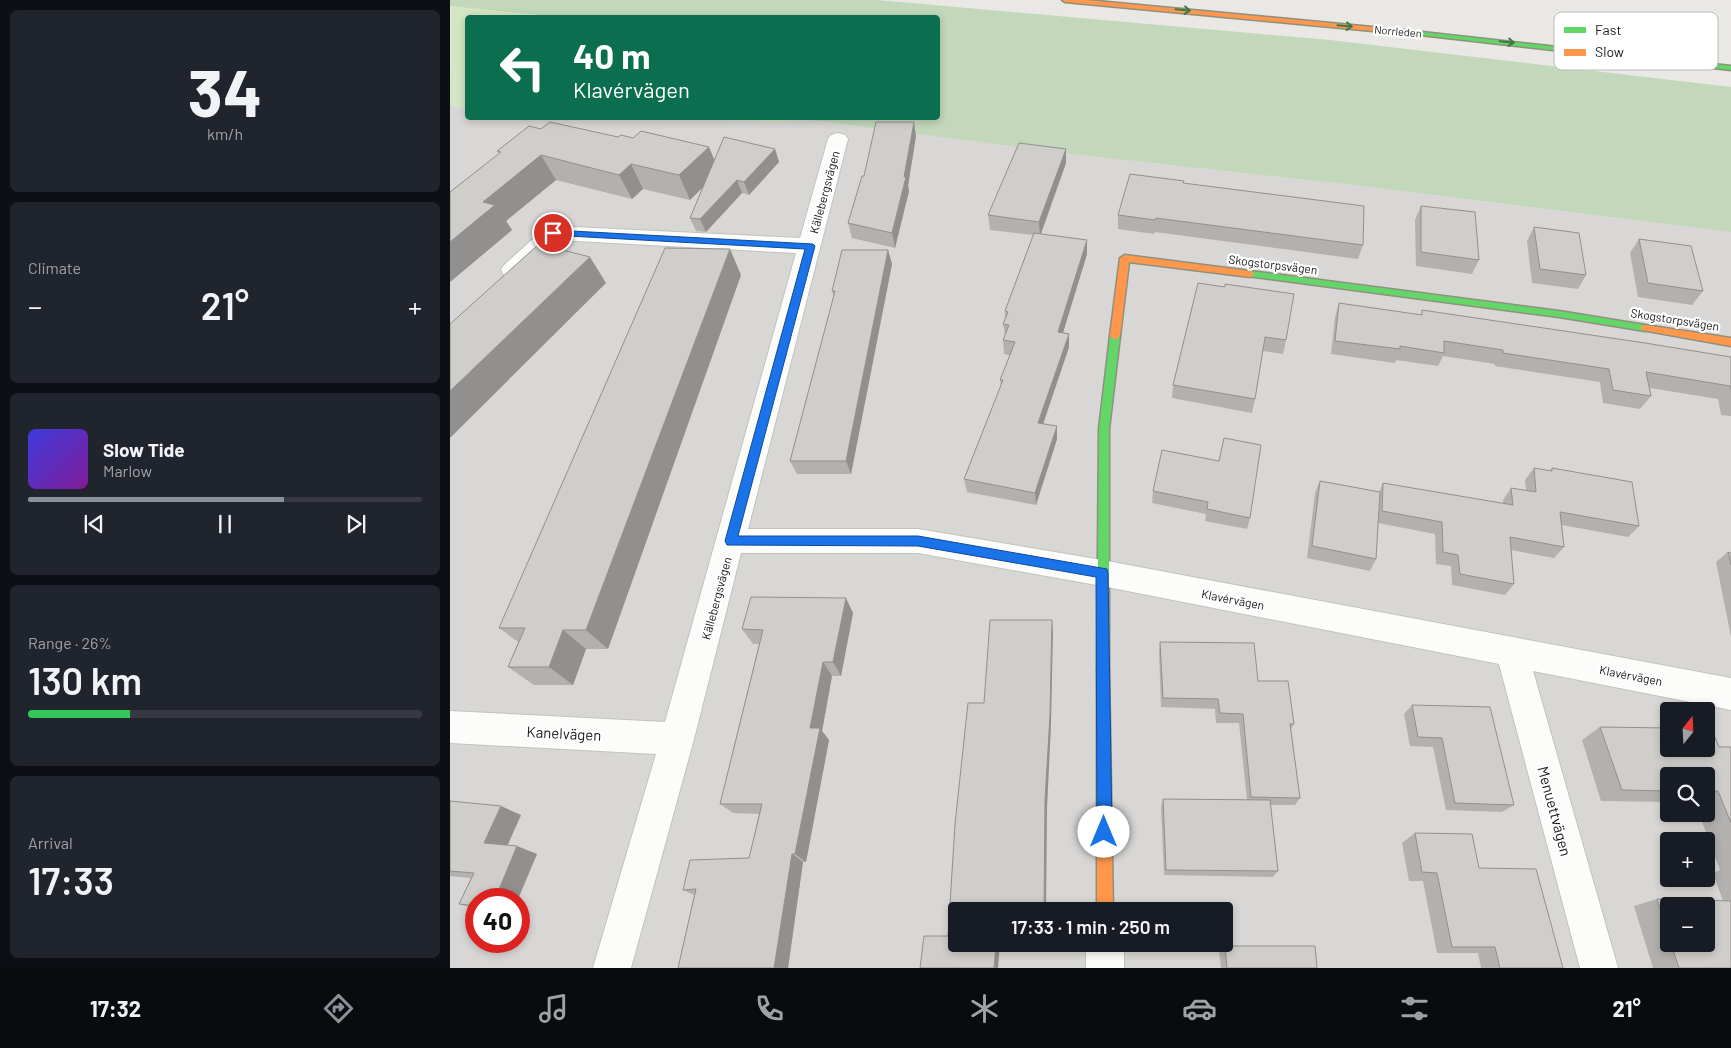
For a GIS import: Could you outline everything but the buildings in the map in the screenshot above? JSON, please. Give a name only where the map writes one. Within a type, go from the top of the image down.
[{"type":"main road","name":"Norrleden","points":[[1065,0],[1416,33],[1554,48]]},
{"type":"main road","name":"Norrleden","points":[[1182,0],[1510,32]]},
{"type":"main road","points":[[1718,55],[1731,57]]},
{"type":"main road","name":"Norrleden","points":[[1718,67],[1731,68]]},
{"type":"main road","name":"Skogstorpsvägen","points":[[1102,573],[1104,429],[1125,258],[1559,314],[1731,342]]},
{"type":"main road","points":[[1102,573],[1105,902]]},
{"type":"street","name":"Källebergsvägen","points":[[612,968],[731,541],[838,139]]},
{"type":"street","points":[[494,286],[553,233],[810,246]]},
{"type":"street","name":"Klavérvägen","points":[[731,541],[918,541],[1102,573],[1731,694]]},
{"type":"street","name":"Menuettvägen","points":[[1512,653],[1598,968]]},
{"type":"street","name":"Kanelvägen","points":[[450,727],[677,739]]},
{"type":"street","points":[[1105,952],[1105,968]]},
{"type":"shaded area","points":[[450,106],[465,108],[465,120],[725,120],[781,122],[810,120],[1080,155],[1361,186],[1731,232],[1731,968],[450,968]]},
{"type":"green space","points":[[450,0],[877,0],[1330,40],[1554,66],[1554,70],[1586,70],[1731,87],[1731,232],[1361,186],[1080,155],[810,120],[940,120],[940,15],[539,15],[450,6]]},
{"type":"green space","points":[[451,6],[548,15],[465,15],[465,108],[450,106]]},
{"type":"green space","points":[[725,120],[795,120],[781,122]]},
{"type":"traffic: fast","points":[[1404,32],[1554,49]]},
{"type":"traffic: fast","points":[[1718,67],[1731,68]]},
{"type":"traffic: fast","points":[[1250,274],[1559,314],[1645,328]]},
{"type":"traffic: fast","points":[[1103,670],[1104,429],[1115,336]]},
{"type":"traffic: slow","points":[[1065,0],[1404,32]]},
{"type":"traffic: slow","points":[[1115,336],[1125,258],[1250,274]]},
{"type":"traffic: slow","points":[[1645,328],[1731,342]]},
{"type":"traffic: slow","points":[[1103,670],[1105,902]]},
{"type":"route","points":[[553,233],[810,246],[731,541],[918,541],[1102,573],[1104,832]]}]
